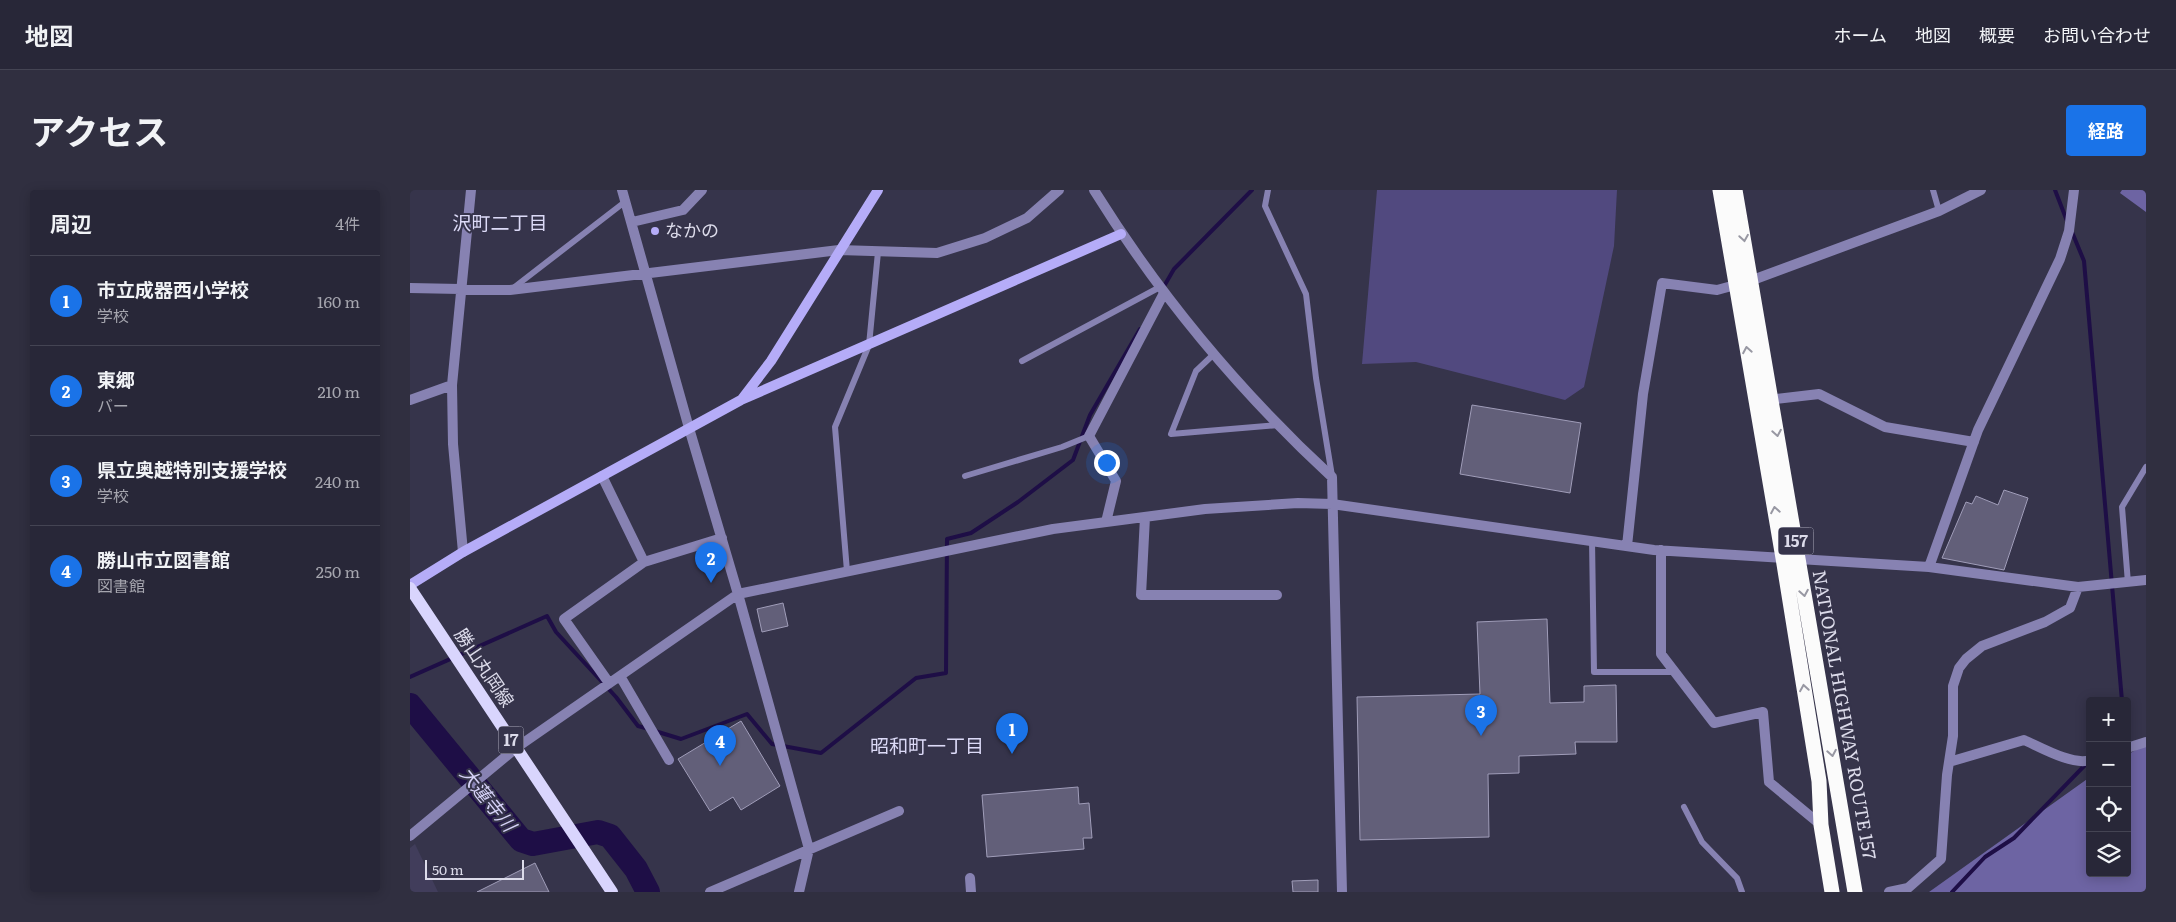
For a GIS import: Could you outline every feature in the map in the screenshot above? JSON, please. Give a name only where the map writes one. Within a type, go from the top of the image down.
[{"type":"highway","name":"NATIONAL HIGHWAY ROUTE 157","points":[[1720,190],[1743,283],[1791,558],[1855,892]]},
{"type":"highway","name":"NATIONAL HIGHWAY ROUTE 157","points":[[1735,190],[1743,283]]},
{"type":"highway","name":"NATIONAL HIGHWAY ROUTE 157","points":[[1791,558],[1819,781],[1821,824],[1832,892]]},
{"type":"main road","name":"勝山丸岡線","points":[[410,586],[612,892]]},
{"type":"street","points":[[464,552],[453,444],[452,386],[460,288],[472,190]]},
{"type":"street","points":[[632,222],[683,210],[702,190]]},
{"type":"street","points":[[741,400],[771,361],[878,190]]},
{"type":"street","points":[[410,288],[510,290],[839,250],[937,253],[984,238],[1026,218],[1059,190]]},
{"type":"street","points":[[1094,190],[1122,234],[1162,290],[1214,354],[1279,425],[1332,478],[1342,892]]},
{"type":"street","points":[[1627,546],[1643,394],[1662,284],[1717,290],[1743,283],[1939,211],[1982,190]]},
{"type":"street","points":[[1930,567],[1974,442],[1998,386],[2060,259],[2069,231],[2074,190]]},
{"type":"street","points":[[625,194],[808,850],[799,892]]},
{"type":"street","points":[[410,586],[464,552],[741,400],[1122,234]]},
{"type":"street","points":[[1106,522],[1116,481],[1090,436],[1162,290]]},
{"type":"street","points":[[410,400],[452,386]]},
{"type":"street","points":[[1764,400],[1819,394],[1885,427],[1974,442]]},
{"type":"street","points":[[602,476],[644,562]]},
{"type":"street","points":[[410,836],[516,748],[738,594],[1053,529],[1205,508],[1298,503],[1332,504],[1661,550],[1930,567],[2078,586],[2146,580]]},
{"type":"street","points":[[1144,517],[1141,595],[1277,595]]},
{"type":"street","points":[[609,683],[564,619],[644,562],[722,538]]},
{"type":"street","points":[[1661,550],[1661,654],[1714,723],[1763,712],[1769,782],[1821,824]]},
{"type":"street","points":[[1889,892],[1908,888],[1941,859],[1953,736],[1953,686],[1959,668],[1966,659],[1982,646],[2045,622],[2070,608],[2078,586]]},
{"type":"street","points":[[620,676],[669,760]]},
{"type":"street","points":[[1949,762],[2024,740],[2060,755],[2083,762],[2086,761]]},
{"type":"street","points":[[2131,747],[2146,742]]},
{"type":"street","points":[[710,892],[899,811]]},
{"type":"street","points":[[970,878],[971,892]]},
{"type":"lane","points":[[1268,190],[1265,206],[1306,294],[1316,378],[1332,478]]},
{"type":"lane","points":[[1933,190],[1939,211]]},
{"type":"lane","points":[[510,290],[625,194]]},
{"type":"lane","points":[[847,571],[835,427],[869,344],[878,252]]},
{"type":"lane","points":[[1022,361],[1162,290]]},
{"type":"lane","points":[[1214,354],[1196,371],[1171,434],[1279,425]]},
{"type":"lane","points":[[965,476],[1062,448],[1090,436]]},
{"type":"lane","points":[[2128,583],[2122,507],[2146,467]]},
{"type":"lane","points":[[1592,540],[1594,672],[1676,672]]},
{"type":"lane","points":[[1684,807],[1702,842],[1738,878],[1742,892]]},
{"type":"shaded area","points":[[1377,190],[1617,190],[1614,246],[1584,387],[1565,400],[1416,362],[1362,364]]},
{"type":"shaded area","points":[[2122,190],[2146,190],[2146,212],[2120,193]]},
{"type":"shaded area","points":[[2146,744],[2146,892],[1929,892],[2086,780],[2086,877],[2131,877],[2131,753]]},
{"type":"shaded area","points":[[415,844],[438,892],[410,892],[410,848]]},
{"type":"building","points":[[1472,405],[1581,423],[1570,493],[1460,474]]},
{"type":"building","points":[[2004,490],[2028,498],[2004,570],[1942,558],[1966,502],[1972,504],[1976,496],[1998,505]]},
{"type":"building","points":[[783,603],[788,626],[762,632],[757,609]]},
{"type":"building","points":[[1547,619],[1550,703],[1584,702],[1584,686],[1616,685],[1617,742],[1575,742],[1576,754],[1519,756],[1519,773],[1488,774],[1489,837],[1360,840],[1357,697],[1480,694],[1477,622]]},
{"type":"building","points":[[741,721],[780,786],[741,810],[733,797],[710,811],[678,759]]},
{"type":"building","points":[[1078,787],[1079,804],[1089,803],[1092,838],[1083,838],[1084,849],[987,857],[982,795]]},
{"type":"building","points":[[535,863],[549,892],[477,892]]},
{"type":"building","points":[[1318,880],[1318,892],[1293,892],[1292,881]]},
{"type":"waterway","points":[[1163,288],[1174,269],[1252,190]]},
{"type":"waterway","points":[[2055,190],[2067,221]]},
{"type":"waterway","points":[[2072,232],[2084,261],[2122,697]]},
{"type":"waterway","points":[[655,731],[681,739],[747,714],[772,744],[821,753],[916,678],[946,673],[947,539],[971,533],[1018,502],[1073,460],[1090,415],[1140,329]]},
{"type":"waterway","points":[[410,677],[547,616],[556,632],[616,697],[638,726],[649,729]]},
{"type":"waterway","name":"大蓮寺川","points":[[410,705],[521,840],[533,844],[598,832],[610,836],[636,869],[648,892]]},
{"type":"waterway","points":[[1952,892],[1985,857],[2014,838],[2086,764]]},
{"type":"place","name":"なかの","points":[[655,231]]},
{"type":"place","name":"東郷","points":[[711,583]]},
{"type":"place","name":"県立奥越特別支援学校","points":[[1481,736]]},
{"type":"place","name":"市立成器西小学校","points":[[1012,754]]},
{"type":"place","name":"勝山市立図書館","points":[[720,766]]},
{"type":"district","name":"沢町二丁目","points":[[500,223]]},
{"type":"district","name":"昭和町一丁目","points":[[927,746]]}]
